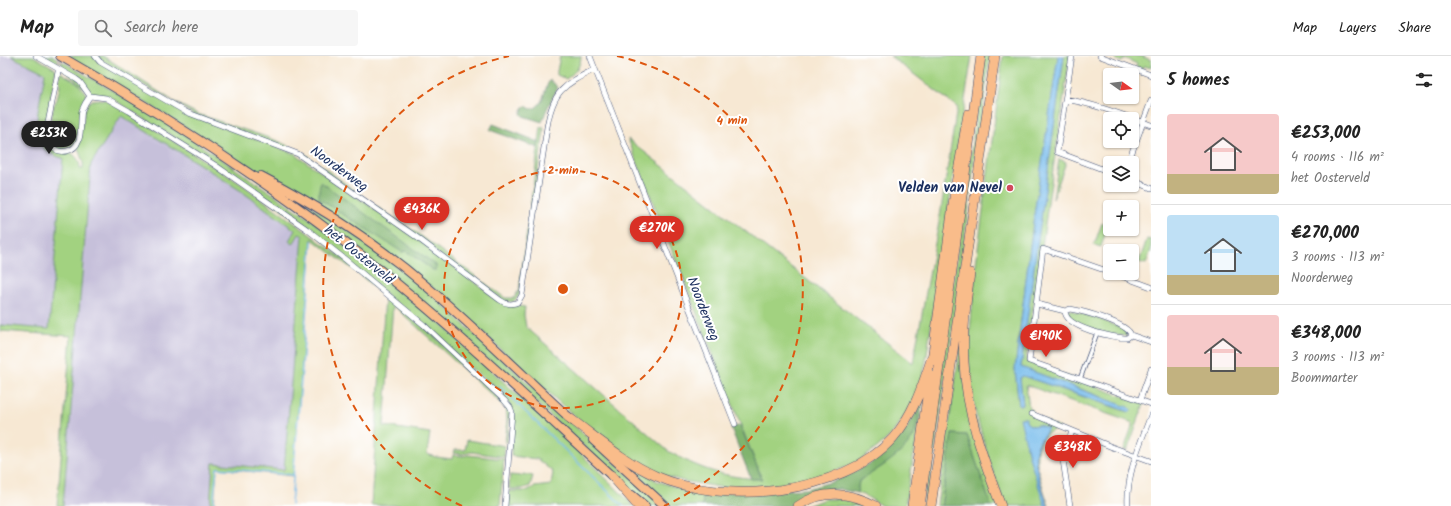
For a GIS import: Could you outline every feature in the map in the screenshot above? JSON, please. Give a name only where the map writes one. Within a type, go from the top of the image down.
[{"type":"highway","points":[[60,56],[174,124],[242,167],[357,252],[417,300],[531,401],[645,506]]},
{"type":"highway","points":[[931,506],[995,56]]},
{"type":"highway","points":[[912,506],[956,182],[964,131],[981,58]]},
{"type":"highway","points":[[920,506],[981,58]]},
{"type":"highway","points":[[242,167],[276,184],[324,212],[375,247],[425,285],[665,506]]},
{"type":"highway","points":[[974,206],[964,337],[964,369],[973,424],[984,460],[1001,506]]},
{"type":"highway","points":[[568,417],[633,464],[650,474],[672,483],[700,490],[735,493],[765,491],[799,486],[845,473],[872,457],[883,448],[893,438],[914,407],[933,354]]},
{"type":"highway","points":[[611,475],[638,506]]},
{"type":"highway","points":[[798,506],[812,498],[837,494],[850,495],[865,500],[876,506]]},
{"type":"street","points":[[36,56],[80,82],[90,96],[83,109],[80,136],[77,143],[66,151],[59,151],[53,148],[48,143],[46,133],[58,72]]},
{"type":"street","name":"Noorderweg","points":[[95,56],[100,62],[186,112],[298,154],[415,236],[500,300],[511,304],[518,302],[522,295],[547,126],[552,104],[559,92],[568,84],[595,69]]},
{"type":"street","name":"Noorderweg","points":[[590,56],[735,424]]},
{"type":"street","points":[[1072,56],[1057,152],[1103,169]]},
{"type":"street","points":[[1100,56],[1151,75]]},
{"type":"street","name":"het Oosterveld","points":[[90,96],[106,98],[129,111],[215,165],[289,216],[396,301],[495,391],[508,404],[512,412],[505,506]]},
{"type":"street","points":[[1065,100],[1085,102],[1151,125]]},
{"type":"street","points":[[1131,156],[1151,101]]},
{"type":"street","points":[[1139,183],[1151,188]]},
{"type":"street","points":[[1103,270],[1043,249],[1029,361],[1151,404]]},
{"type":"street","points":[[1131,280],[1151,287]]},
{"type":"street","points":[[1037,304],[1065,311],[1070,309],[1108,320],[1127,328],[1131,335],[1151,342]]},
{"type":"street","points":[[1065,311],[1065,315],[1074,323],[1097,333],[1121,338],[1127,338],[1131,335]]},
{"type":"street","points":[[1080,379],[1097,333]]},
{"type":"street","points":[[1140,400],[1151,369]]},
{"type":"street","points":[[1032,414],[1151,461]]},
{"type":"street","points":[[1128,506],[1130,477],[1151,415]]},
{"type":"street","points":[[1070,506],[1063,460],[1072,431]]},
{"type":"shaded area","points":[[0,56],[11,56],[45,73],[37,134],[56,157],[63,158],[49,329],[0,325]]},
{"type":"shaded area","points":[[121,115],[241,191],[296,231],[289,241],[293,244],[300,233],[303,236],[284,470],[213,463],[210,506],[63,506],[91,164]]},
{"type":"green space","points":[[11,56],[33,56],[56,69],[44,135],[49,147],[70,152],[74,155],[77,158],[80,169],[83,169],[83,163],[78,148],[85,109],[88,103],[92,100],[106,100],[244,186],[346,261],[442,344],[507,405],[510,411],[507,442],[505,443],[507,419],[505,407],[393,305],[384,426],[430,433],[427,454],[436,457],[452,459],[453,455],[468,455],[504,459],[500,506],[371,505],[385,297],[359,274],[312,239],[293,476],[217,468],[214,506],[210,506],[213,463],[284,470],[303,236],[299,234],[293,244],[289,241],[295,230],[241,191],[121,116],[91,164],[63,506],[57,506],[71,336],[0,331],[0,325],[49,329],[63,158],[47,151],[41,144],[37,135],[36,129],[45,73]]},
{"type":"green space","points":[[39,56],[53,56],[163,120],[313,221],[442,325],[574,447],[634,506],[508,506],[509,491],[526,491],[534,487],[551,485],[553,472],[537,459],[511,456],[513,413],[490,384],[310,229],[193,149],[108,96],[90,93],[61,67],[62,62],[58,61],[57,65]]},
{"type":"green space","points":[[67,56],[92,56],[181,111],[295,154],[414,237],[504,304],[525,307],[524,315],[526,327],[668,451],[702,468],[736,477],[762,479],[628,139],[913,363],[940,216],[957,107],[890,56],[972,56],[926,361],[920,389],[910,409],[891,435],[855,464],[815,478],[787,484],[760,487],[726,488],[683,481],[655,473],[630,459],[570,412],[434,289],[314,204],[243,163]],"holes":[[[394,236],[436,265],[433,270],[406,251],[402,252],[393,245]]]},
{"type":"green space","points":[[97,56],[103,56],[178,104],[198,114],[278,141],[306,155],[379,208],[417,233],[505,298],[514,298],[519,290],[541,127],[543,127],[544,130],[519,296],[513,302],[504,301],[299,153],[195,115]]},
{"type":"green space","points":[[560,56],[581,56],[578,67],[566,79],[557,75]]},
{"type":"green space","points":[[984,56],[990,56],[978,132],[959,283],[928,497],[926,506],[923,506]]},
{"type":"green space","points":[[1003,56],[1058,56],[1034,215],[1015,369],[1019,406],[1023,405],[1020,378],[1023,376],[1128,412],[1102,397],[1021,367],[1064,56],[1070,56],[1026,361],[1144,404],[1127,451],[1124,450],[1133,423],[1026,385],[1029,408],[1032,410],[1031,414],[1060,428],[1051,431],[1039,444],[1037,453],[1038,469],[1036,451],[1041,438],[1047,432],[1039,425],[1031,426],[1026,422],[1026,444],[1045,506],[1005,506],[989,460],[976,414],[968,354],[976,264]]},
{"type":"green space","points":[[1116,56],[1141,56],[1151,60],[1151,68],[1143,66],[1142,69],[1136,67],[1137,64],[1124,58],[1122,62],[1115,59]]},
{"type":"green space","points":[[60,72],[78,83],[86,94],[76,142],[66,149],[57,148],[50,142],[48,133],[60,86]]},
{"type":"green space","points":[[550,80],[558,87],[542,122],[523,116],[521,114],[523,108],[526,106],[531,109],[536,108],[539,105]]},
{"type":"green space","points":[[493,124],[539,142],[538,148],[490,130]]},
{"type":"green space","points":[[1059,159],[1066,162],[1053,199]]},
{"type":"green space","points":[[321,182],[436,265],[436,270],[433,270],[406,251],[402,252],[319,199]]},
{"type":"green space","points":[[276,186],[314,208],[375,249],[421,285],[662,506],[649,506],[506,375]]},
{"type":"green space","points":[[1103,223],[1103,236],[1104,236],[1101,247],[1094,245]]},
{"type":"green space","points":[[1147,239],[1151,240],[1151,250],[1146,264],[1139,262]]},
{"type":"green space","points":[[1070,310],[1099,319],[1126,330],[1128,334],[1126,336],[1111,334],[1089,327],[1068,316],[1068,312]]},
{"type":"green space","points":[[963,328],[963,375],[999,506],[991,506],[967,435],[952,434],[941,506],[937,506]]},
{"type":"green space","points":[[923,401],[905,506],[882,506],[866,496],[857,493],[859,481],[884,465],[907,445]]},
{"type":"green space","points":[[920,406],[916,430],[909,444],[889,462],[859,481],[857,493],[839,489],[826,490],[813,493],[791,506],[702,506],[704,493],[806,489],[835,481],[871,463],[883,453],[906,429]]},
{"type":"green space","points":[[740,425],[762,479],[751,479],[731,428]]},
{"type":"green space","points":[[952,434],[967,435],[991,506],[941,506]]},
{"type":"green space","points":[[467,440],[505,446],[504,457],[472,452],[462,454],[453,453],[454,450],[465,450]]},
{"type":"green space","points":[[614,453],[657,481],[704,493],[702,506],[672,506]]},
{"type":"green space","points":[[523,474],[533,476],[530,486],[521,489],[509,489],[510,475],[522,476]]},
{"type":"green space","points":[[1039,475],[1041,480],[1049,506],[1045,496]]},
{"type":"green space","points":[[825,499],[850,499],[869,506],[807,506]]},
{"type":"water","points":[[1058,56],[1064,56],[1021,367],[1130,408],[1132,410],[1130,412],[1023,376],[1020,378],[1023,405],[1019,406],[1015,369],[1034,215]]},
{"type":"water","points":[[1020,418],[1026,418],[1026,422],[1031,426],[1039,425],[1048,428],[1038,444],[1035,461],[1038,476],[1048,506],[1045,506],[1030,460]]},
{"type":"waterway","points":[[291,505],[312,241]]},
{"type":"waterway","points":[[500,387],[623,506]]},
{"type":"waterway","points":[[213,506],[217,468],[293,475]]},
{"type":"tunnel","points":[[58,72],[60,56]]},
{"type":"place","name":"Velden van Nevel","points":[[1010,188]]}]
